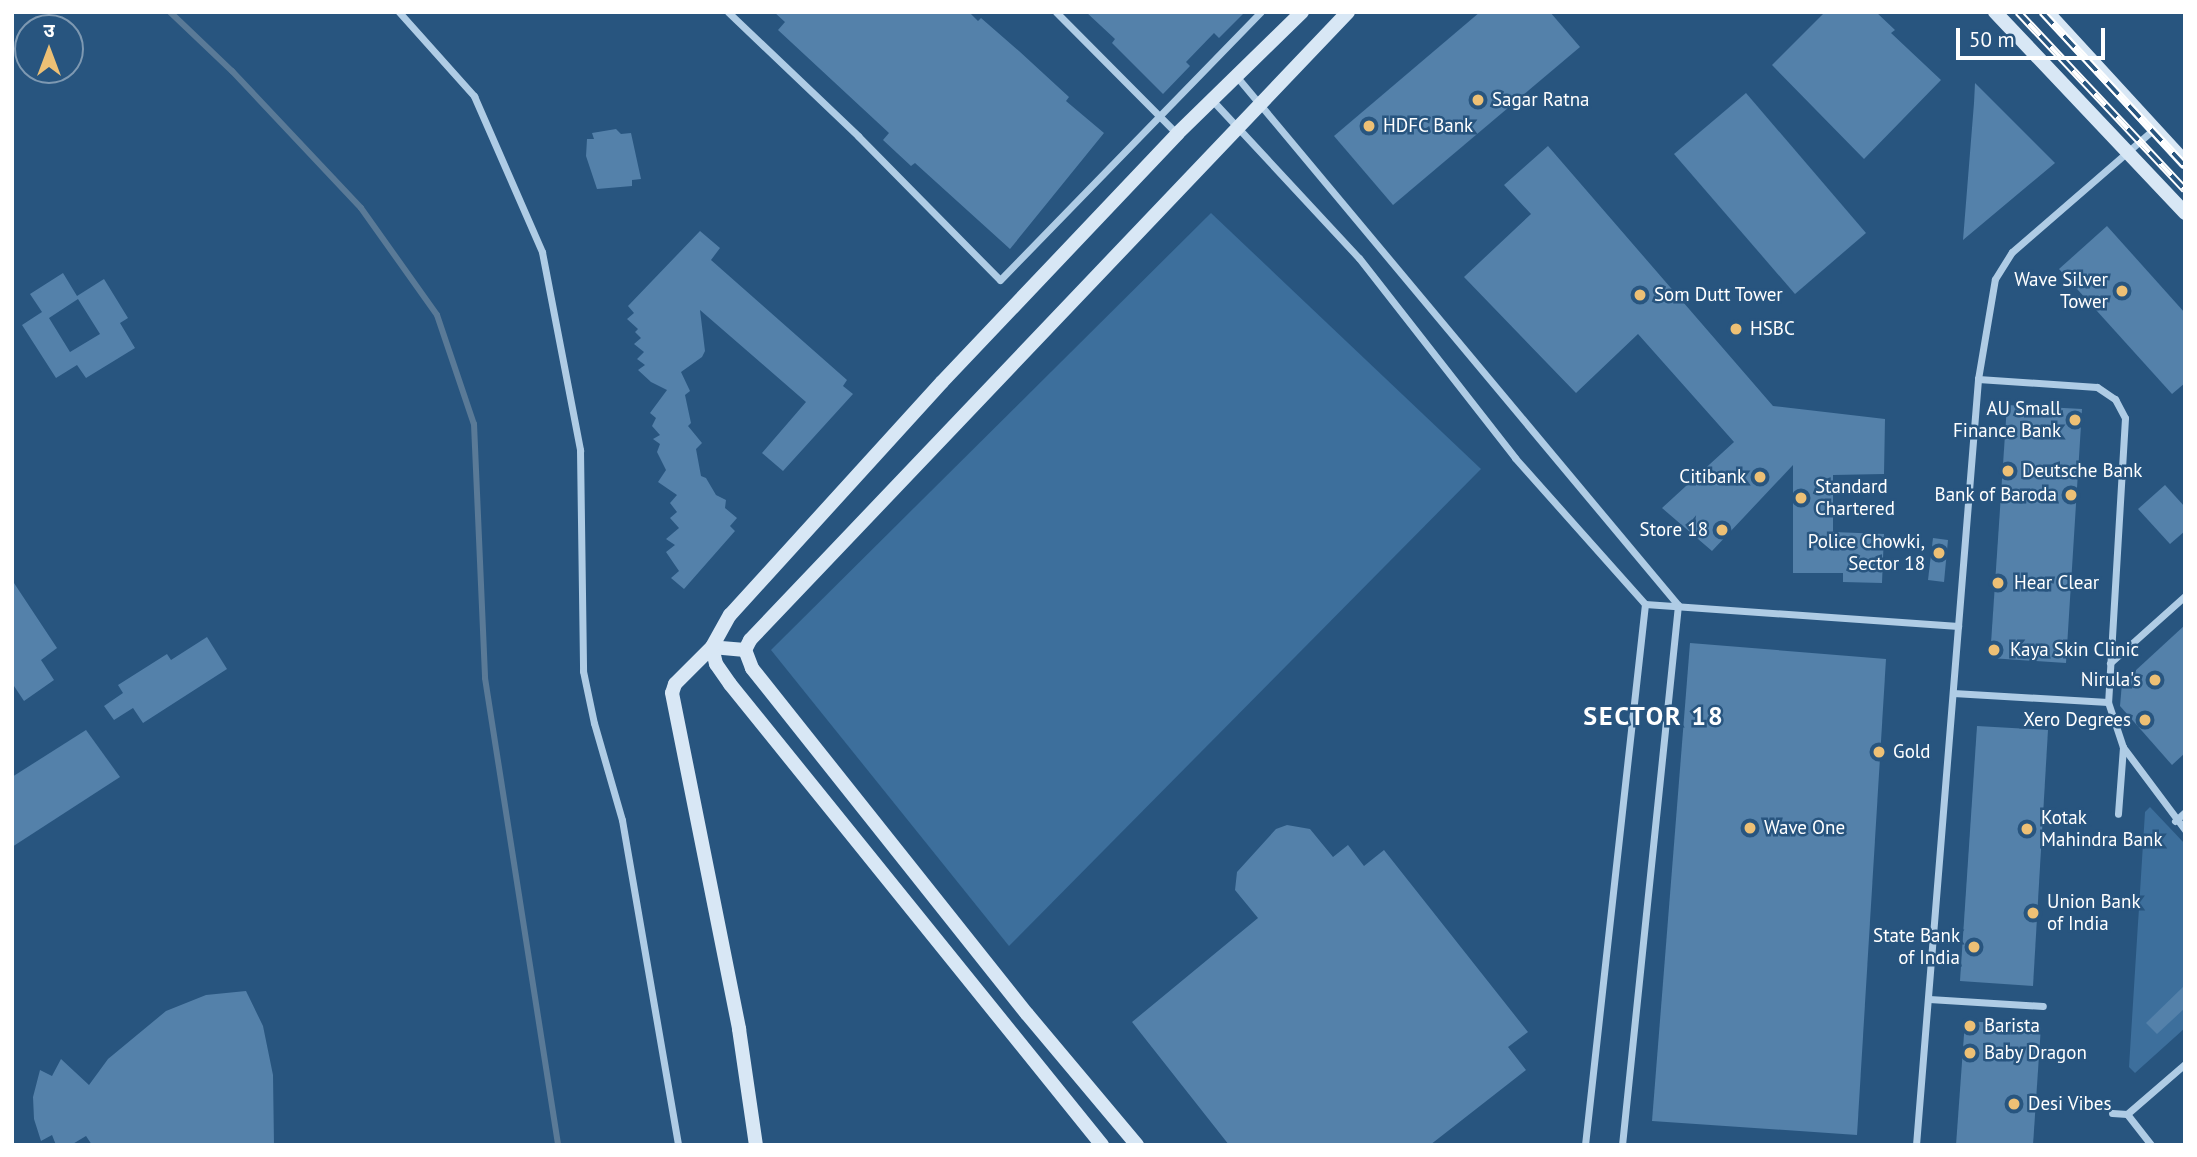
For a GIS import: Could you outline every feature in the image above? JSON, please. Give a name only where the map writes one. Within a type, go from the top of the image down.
[{"type":"street","points":[[399,12],[465,83],[483,111],[542,252],[580,450],[583,671],[594,723],[622,820],[678,1145]]},
{"type":"street","points":[[729,12],[858,136],[1000,280],[1261,12]]},
{"type":"street","points":[[1056,12],[1177,134]]},
{"type":"street","points":[[756,1145],[739,1029],[672,707],[674,684],[712,647],[730,615],[942,382],[1177,134],[1302,12]]},
{"type":"street","points":[[1137,1145],[1027,1014],[778,701],[752,668],[745,650],[750,640],[1348,12]]},
{"type":"street","points":[[1995,12],[2185,213]]},
{"type":"street","points":[[2047,12],[2185,162]]},
{"type":"street","points":[[1237,77],[1678,605],[1622,1145]]},
{"type":"street","points":[[1213,101],[1359,258],[1515,458],[1646,604],[1958,626]]},
{"type":"street","points":[[1916,1145],[1978,379],[1995,279],[2012,252],[2154,130]]},
{"type":"street","points":[[1978,379],[2097,387],[2115,399],[2125,418],[2108,702],[2123,747],[2175,821],[2185,830]]},
{"type":"street","points":[[2110,663],[2185,596]]},
{"type":"street","points":[[1585,1145],[1646,604]]},
{"type":"street","points":[[712,647],[745,650]]},
{"type":"street","points":[[712,647],[716,664],[730,684],[1102,1145]]},
{"type":"street","points":[[1953,693],[2108,702]]},
{"type":"street","points":[[2118,814],[2123,747]]},
{"type":"street","points":[[2175,821],[2185,812]]},
{"type":"street","points":[[1929,999],[2043,1006]]},
{"type":"street","points":[[2112,1113],[2127,1114],[2185,1064]]},
{"type":"street","points":[[2127,1114],[2151,1145]]},
{"type":"shaded area","points":[[1211,213],[1481,469],[1009,946],[771,650]]},
{"type":"shaded area","points":[[2150,807],[2185,844],[2185,1028],[2135,1073],[2129,1067],[2145,812]]},
{"type":"building","points":[[774,12],[969,12],[978,21],[981,18],[1019,51],[1069,97],[1066,101],[1104,133],[1010,249],[915,163],[911,166],[883,140],[889,133],[778,30],[785,22]]},
{"type":"building","points":[[1086,12],[1245,12],[1219,38],[1214,33],[1186,62],[1190,66],[1163,94],[1112,43],[1115,39]]},
{"type":"building","points":[[1480,12],[1550,12],[1580,47],[1393,205],[1334,136]]},
{"type":"building","points":[[1825,12],[1876,12],[1895,30],[1891,33],[1941,80],[1864,159],[1772,65]]},
{"type":"building","points":[[1975,83],[2055,163],[1963,240],[1974,103]]},
{"type":"building","points":[[1746,93],[1866,233],[1795,294],[1674,154]]},
{"type":"building","points":[[616,129],[621,134],[631,133],[641,179],[632,180],[632,186],[597,189],[586,156],[587,139],[594,139],[592,133]]},
{"type":"building","name":"Som Dutt Tower","points":[[1548,146],[1773,406],[1885,419],[1884,474],[1833,475],[1833,532],[1884,534],[1882,583],[1843,582],[1843,573],[1793,573],[1793,465],[1712,551],[1662,508],[1734,442],[1638,334],[1576,393],[1464,277],[1531,214],[1504,185]]},
{"type":"building","name":"Wave Silver Tower","points":[[2107,226],[2185,313],[2185,383],[2172,394],[2059,269]]},
{"type":"building","points":[[700,231],[720,248],[711,260],[847,380],[843,386],[853,394],[783,471],[762,453],[806,402],[700,310],[705,351],[702,357],[681,372],[690,391],[685,395],[691,423],[688,426],[702,443],[696,449],[701,476],[706,478],[716,495],[726,500],[725,508],[737,518],[730,526],[735,531],[684,589],[671,578],[679,571],[666,552],[675,545],[666,539],[679,528],[670,518],[677,512],[670,503],[677,495],[658,482],[666,470],[657,452],[660,444],[653,439],[660,435],[652,426],[656,418],[650,413],[667,390],[651,382],[638,370],[645,365],[637,359],[644,352],[634,344],[641,338],[635,332],[638,329],[627,319],[634,313],[628,306]]},
{"type":"building","points":[[63,273],[77,296],[104,279],[128,318],[120,323],[135,348],[86,378],[77,365],[56,378],[22,325],[42,312],[30,294]],"holes":[[[78,299],[100,334],[70,352],[49,318]]]},
{"type":"building","points":[[2007,405],[2082,409],[2066,663],[1990,658]]},
{"type":"building","points":[[2165,485],[2185,507],[2185,531],[2170,544],[2138,509]]},
{"type":"building","name":"Police Chowki, Sector 18","points":[[1933,538],[1948,540],[1944,582],[1928,580]]},
{"type":"building","points":[[12,580],[57,648],[41,660],[54,680],[24,701],[12,683]]},
{"type":"building","points":[[2185,625],[2185,753],[2172,765],[2120,706],[2122,683]]},
{"type":"building","points":[[207,637],[227,669],[143,723],[133,708],[114,720],[104,706],[123,693],[118,685],[167,654],[171,660]]},
{"type":"building","name":"Wave One","points":[[1690,643],[1886,659],[1857,1135],[1652,1121]]},
{"type":"building","points":[[1977,726],[2048,730],[2033,986],[1960,981]]},
{"type":"building","points":[[86,730],[120,777],[12,847],[12,777]]},
{"type":"building","points":[[1287,825],[1310,829],[1333,857],[1348,845],[1364,866],[1384,850],[1528,1032],[1508,1047],[1526,1070],[1430,1145],[1229,1145],[1132,1022],[1258,918],[1235,890],[1237,872],[1276,829]]},
{"type":"building","points":[[2185,985],[2185,1008],[2157,1034],[2146,1023]]},
{"type":"building","points":[[246,991],[263,1026],[273,1075],[274,1145],[92,1145],[86,1136],[71,1145],[56,1145],[52,1135],[41,1141],[34,1119],[33,1097],[40,1070],[52,1076],[61,1059],[89,1085],[108,1059],[166,1011],[206,995]]},
{"type":"building","points":[[1965,1021],[2041,1026],[2033,1145],[1956,1145]]},
{"type":"waterway","points":[[170,12],[232,71],[361,208],[437,315],[474,424],[485,678],[558,1145]]},
{"type":"railway","points":[[2018,12],[2185,190]]},
{"type":"railway","points":[[2042,12],[2185,166]]},
{"type":"place","name":"Sagar Ratna","points":[[1478,100]]},
{"type":"place","name":"HDFC Bank","points":[[1369,126]]},
{"type":"place","name":"Wave Silver Tower","points":[[2122,291]]},
{"type":"place","name":"Som Dutt Tower","points":[[1640,295]]},
{"type":"place","name":"HSBC","points":[[1736,329]]},
{"type":"place","name":"AU Small Finance Bank","points":[[2075,420]]},
{"type":"place","name":"Deutsche Bank","points":[[2008,471]]},
{"type":"place","name":"Citibank","points":[[1760,477]]},
{"type":"place","name":"Bank of Baroda","points":[[2071,495]]},
{"type":"place","name":"Standard Chartered","points":[[1801,498]]},
{"type":"place","name":"Store 18","points":[[1722,530]]},
{"type":"place","name":"Police Chowki, Sector 18","points":[[1939,553]]},
{"type":"place","name":"Hear Clear","points":[[1998,583]]},
{"type":"place","name":"Kaya Skin Clinic","points":[[1994,650]]},
{"type":"place","name":"Nirula's","points":[[2155,680]]},
{"type":"place","name":"Xero Degrees","points":[[2145,720]]},
{"type":"place","name":"Gold","points":[[1879,752]]},
{"type":"place","name":"Wave One","points":[[1750,828]]},
{"type":"place","name":"Kotak Mahindra Bank","points":[[2027,829]]},
{"type":"place","name":"Union Bank of India","points":[[2033,913]]},
{"type":"place","name":"State Bank of India","points":[[1974,947]]},
{"type":"place","name":"Barista","points":[[1970,1026]]},
{"type":"place","name":"Baby Dragon","points":[[1970,1053]]},
{"type":"place","name":"Desi Vibes","points":[[2014,1104]]},
{"type":"district","name":"SECTOR 18","points":[[1654,716]]}]
